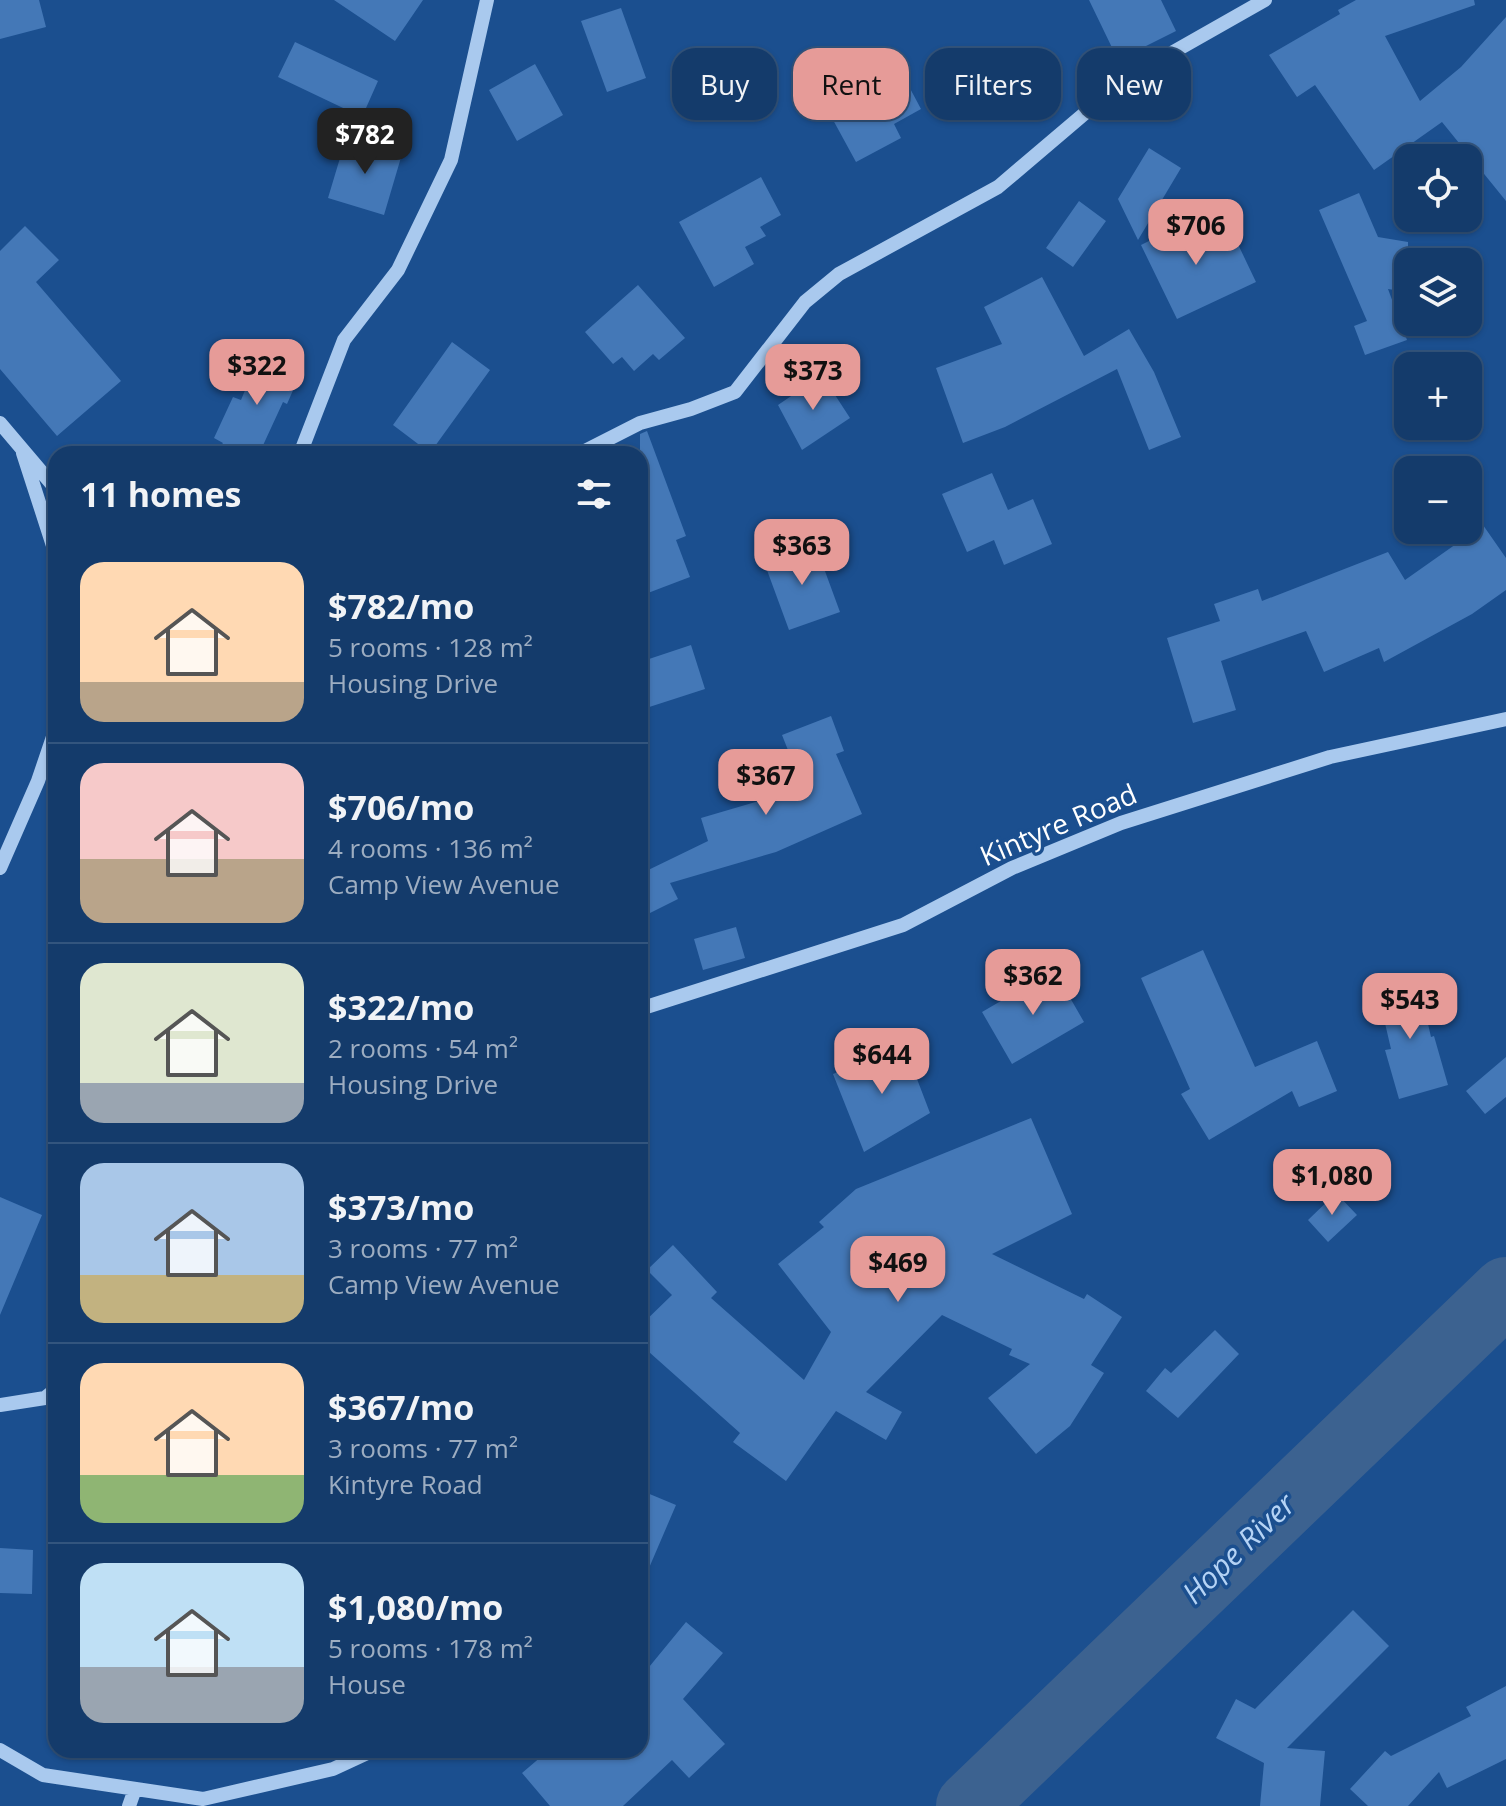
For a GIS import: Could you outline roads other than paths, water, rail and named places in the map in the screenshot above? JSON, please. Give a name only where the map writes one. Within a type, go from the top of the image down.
[{"type":"street","points":[[303,446],[344,340],[398,270],[451,160],[487,0]]},
{"type":"street","points":[[595,446],[640,423],[691,409],[735,392],[805,302],[839,274],[998,187],[1124,80],[1265,0]]},
{"type":"street","points":[[0,423],[48,480]]},
{"type":"street","points":[[23,453],[48,530]]},
{"type":"street","name":"Kintyre Road","points":[[648,1006],[903,925],[1012,868],[1121,823],[1330,757],[1506,719]]},
{"type":"street","points":[[0,868],[48,752]]},
{"type":"street","points":[[0,1405],[48,1396]]},
{"type":"street","points":[[0,1750],[43,1775],[203,1802],[333,1769],[357,1758]]},
{"type":"street","points":[[129,1806],[135,1789]]},
{"type":"waterway","name":"Hope River","points":[[970,1806],[1506,1291]]}]
